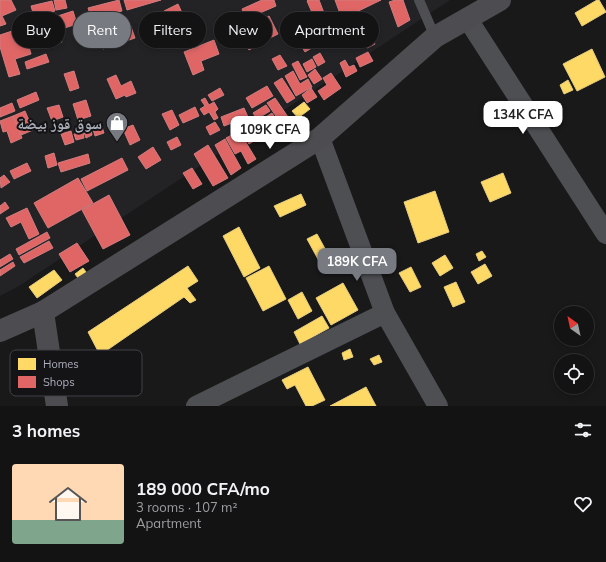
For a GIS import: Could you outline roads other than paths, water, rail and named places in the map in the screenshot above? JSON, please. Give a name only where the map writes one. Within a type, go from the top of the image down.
[{"type":"main road","points":[[0,330],[43,312],[320,138],[435,37],[500,0]]},
{"type":"main road","points":[[43,312],[49,350]]},
{"type":"main road","points":[[56,396],[57,406]]},
{"type":"street","points":[[468,18],[606,234]]},
{"type":"street","points":[[320,138],[386,313],[438,406]]},
{"type":"street","points":[[196,406],[386,313]]},
{"type":"lane","points":[[420,0],[435,37]]},
{"type":"place","name":"سوق قوز بيضة","points":[[117,142]]}]
